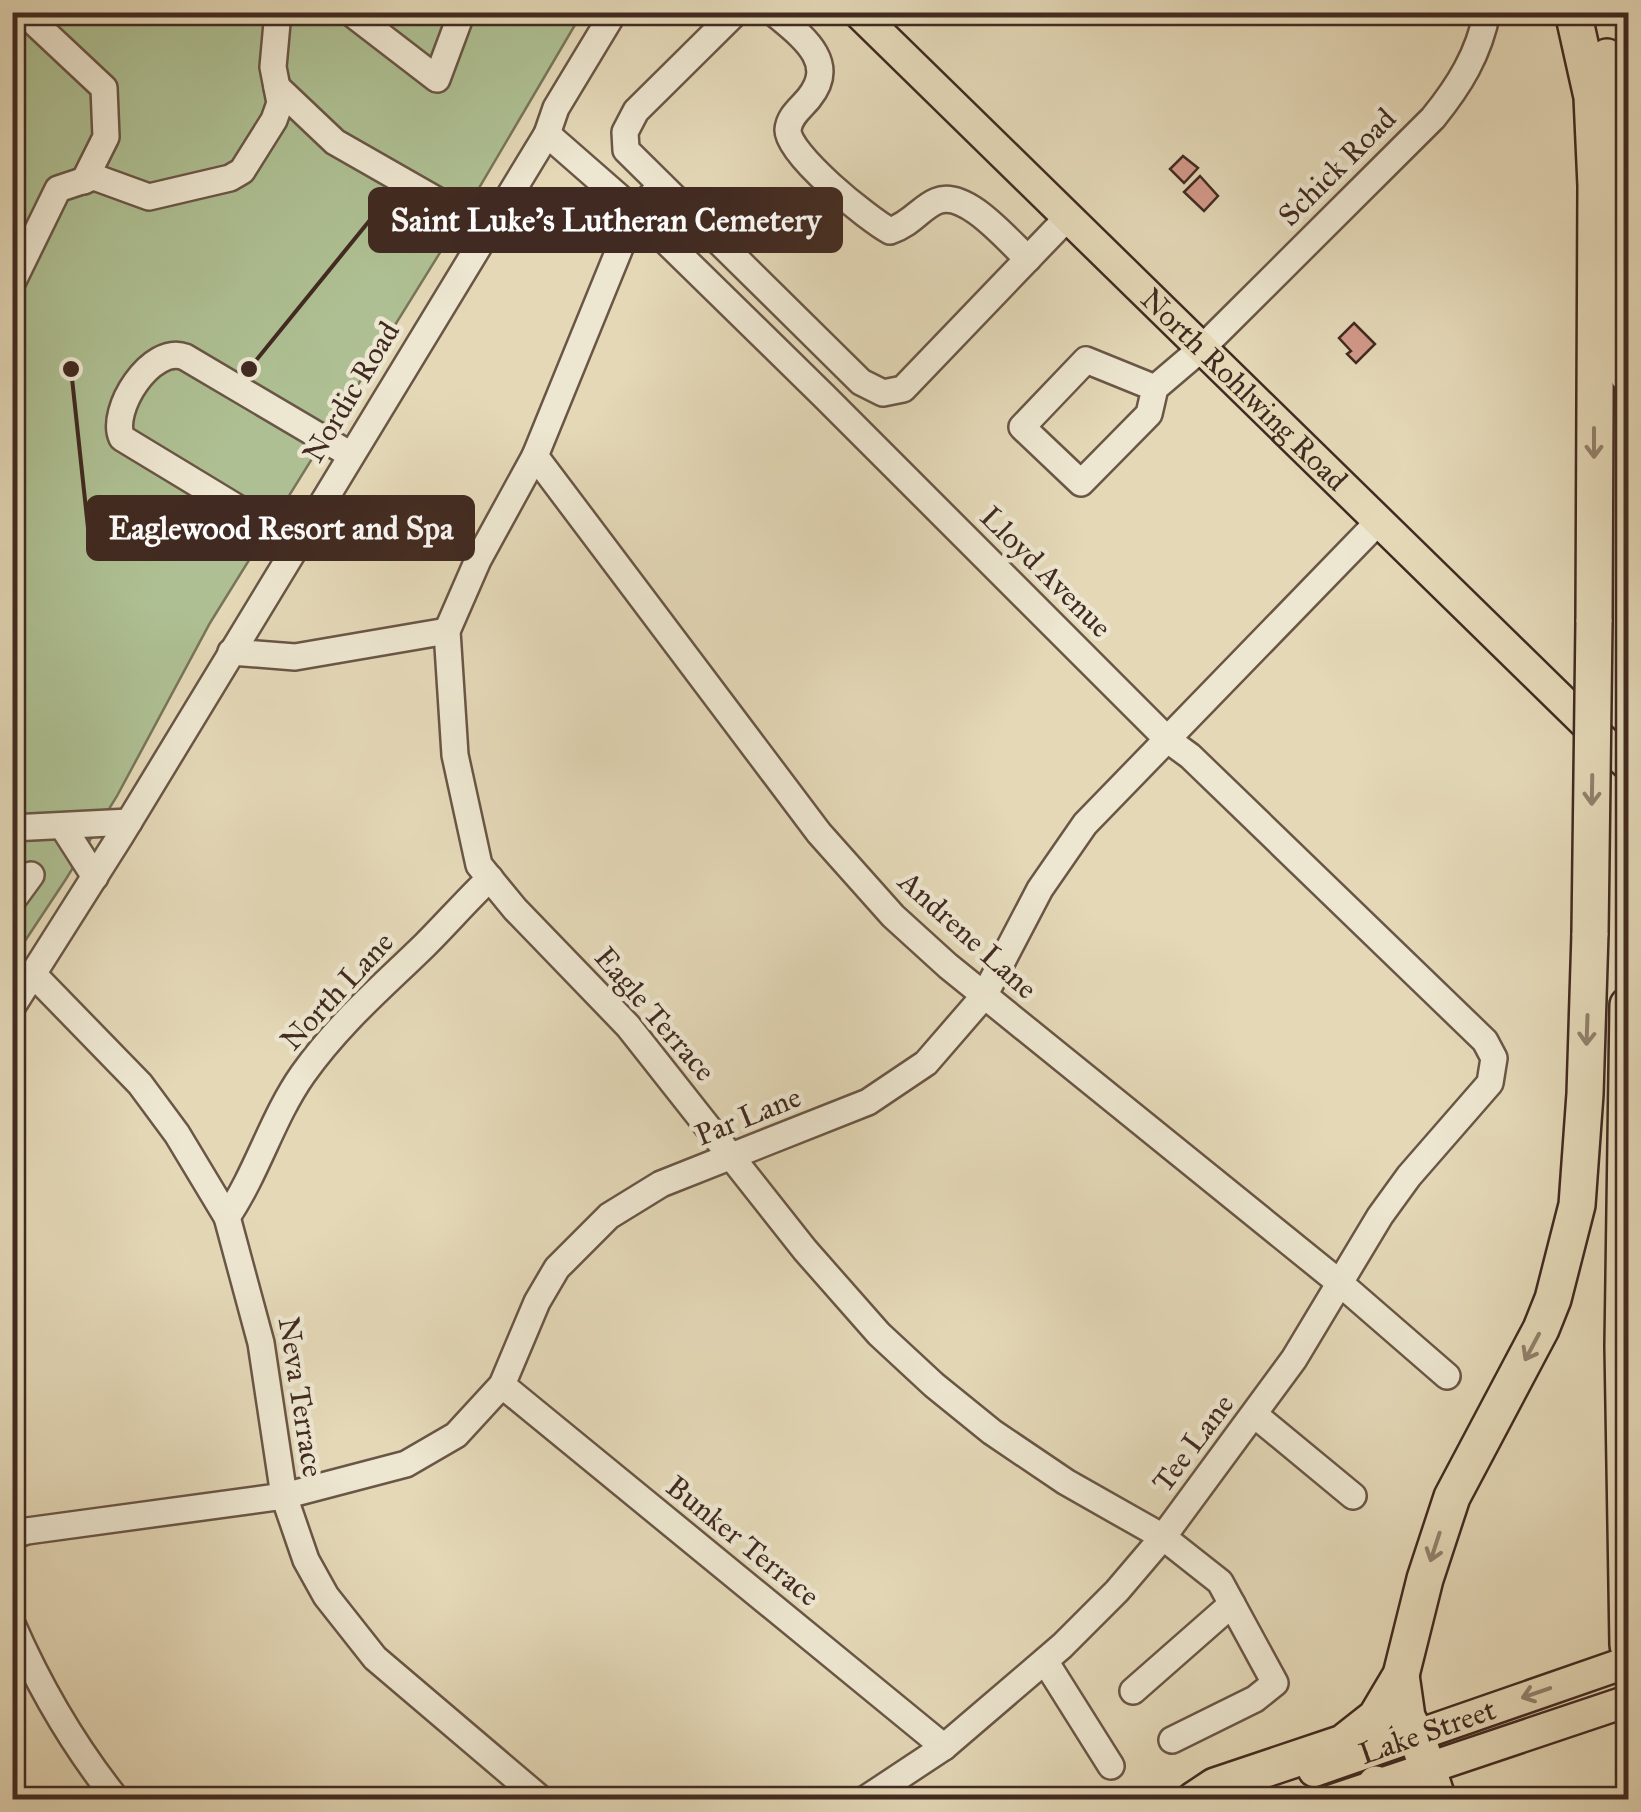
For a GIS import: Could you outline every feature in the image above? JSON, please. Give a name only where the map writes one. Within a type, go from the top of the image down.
[{"type":"highway","points":[[1555,12],[1568,71],[1594,346]]},
{"type":"highway","points":[[1194,1800],[1215,1786],[1343,1743],[1376,1716],[1401,1674],[1425,1579],[1452,1498],[1542,1330],[1577,1206],[1586,1094],[1590,932],[1596,186],[1592,97],[1573,12]]},
{"type":"highway","points":[[1596,12],[1621,127],[1628,376]]},
{"type":"highway","points":[[1628,1005],[1623,1346],[1628,1630]]},
{"type":"highway","points":[[1401,1674],[1407,1716],[1438,1800]]},
{"type":"main road","name":"North Rohlwing Road","points":[[858,12],[1628,765]]},
{"type":"main road","name":"Lake Street","points":[[1333,1800],[1388,1792],[1422,1751],[1628,1662]]},
{"type":"main road","name":"Lake Street","points":[[1226,1800],[1628,1700]]},
{"type":"street","points":[[23,12],[104,88],[106,137],[84,181]]},
{"type":"street","points":[[12,282],[58,189],[94,178],[149,197],[242,172],[280,103],[273,66],[278,12]]},
{"type":"street","points":[[350,12],[438,79],[462,12]]},
{"type":"street","name":"Nordic Road","points":[[12,1007],[489,230],[614,12]]},
{"type":"street","points":[[736,12],[636,111],[625,132],[626,150],[861,382],[883,393],[903,389],[1068,217]]},
{"type":"street","points":[[772,12],[818,54],[821,71],[812,94],[793,115],[788,130],[793,148],[874,222],[890,230],[908,224],[936,201],[952,199],[973,208],[1028,259]]},
{"type":"street","name":"Schick Road","points":[[1155,388],[1202,348],[1432,118],[1455,91],[1472,59],[1486,12]]},
{"type":"street","points":[[278,87],[335,142],[489,230]]},
{"type":"street","name":"Lloyd Avenue","points":[[547,134],[634,211],[1168,740],[1190,756],[1485,1041],[1494,1058]]},
{"type":"street","points":[[634,211],[662,186]]},
{"type":"street","name":"Eagle Terrace","points":[[634,211],[535,456],[478,560],[447,631],[450,711],[459,783],[479,865],[515,909],[628,1026],[839,1291],[934,1385],[1039,1465],[1163,1537],[1220,1582],[1275,1683],[1255,1700],[1172,1740]]},
{"type":"street","points":[[296,544],[122,438],[118,430],[121,411],[143,373],[155,360],[170,354],[185,357],[351,455]]},
{"type":"street","points":[[1086,360],[1155,388],[1149,414],[1080,483],[1022,427],[1086,360]]},
{"type":"street","name":"Andrene Lane","points":[[535,456],[820,834],[892,916],[984,996],[1341,1284],[1446,1376]]},
{"type":"street","name":"Par Lane","points":[[12,1536],[284,1496],[406,1464],[456,1434],[502,1385],[537,1302],[558,1268],[579,1242],[609,1216],[636,1197],[854,1108],[926,1063],[984,996],[1064,851],[1085,824],[1379,521]]},
{"type":"street","points":[[231,652],[296,658],[447,631]]},
{"type":"street","points":[[12,828],[129,822]]},
{"type":"street","points":[[64,827],[95,877]]},
{"type":"street","points":[[12,901],[31,875]]},
{"type":"street","name":"North Lane","points":[[226,1217],[249,1184],[300,1077],[329,1039],[490,878]]},
{"type":"street","name":"Neva Terrace","points":[[34,974],[140,1084],[177,1134],[226,1217],[260,1343],[284,1496],[306,1560],[350,1630],[405,1684],[542,1800]]},
{"type":"street","name":"Tee Lane","points":[[864,1800],[944,1747],[1045,1661],[1118,1591],[1255,1415],[1390,1202],[1490,1084],[1494,1058]]},
{"type":"street","name":"Bunker Terrace","points":[[502,1385],[944,1747]]},
{"type":"street","points":[[1255,1415],[1354,1496]]},
{"type":"street","points":[[1133,1692],[1232,1604]]},
{"type":"street","points":[[12,1624],[66,1731],[117,1800]]},
{"type":"street","points":[[1045,1661],[1111,1766]]},
{"type":"green space","points":[[13,13],[582,13],[459,222],[210,623],[117,796],[13,959]]},
{"type":"building","points":[[1183,156],[1198,168],[1184,183],[1170,169]]},
{"type":"building","points":[[1200,176],[1218,196],[1204,211],[1184,192]]},
{"type":"building","points":[[1354,323],[1375,344],[1356,363],[1339,338]]},
{"type":"place","name":"Eaglewood Resort and Spa","points":[[71,369]]},
{"type":"place","name":"Saint Luke's Lutheran Cemetery","points":[[249,369]]}]
